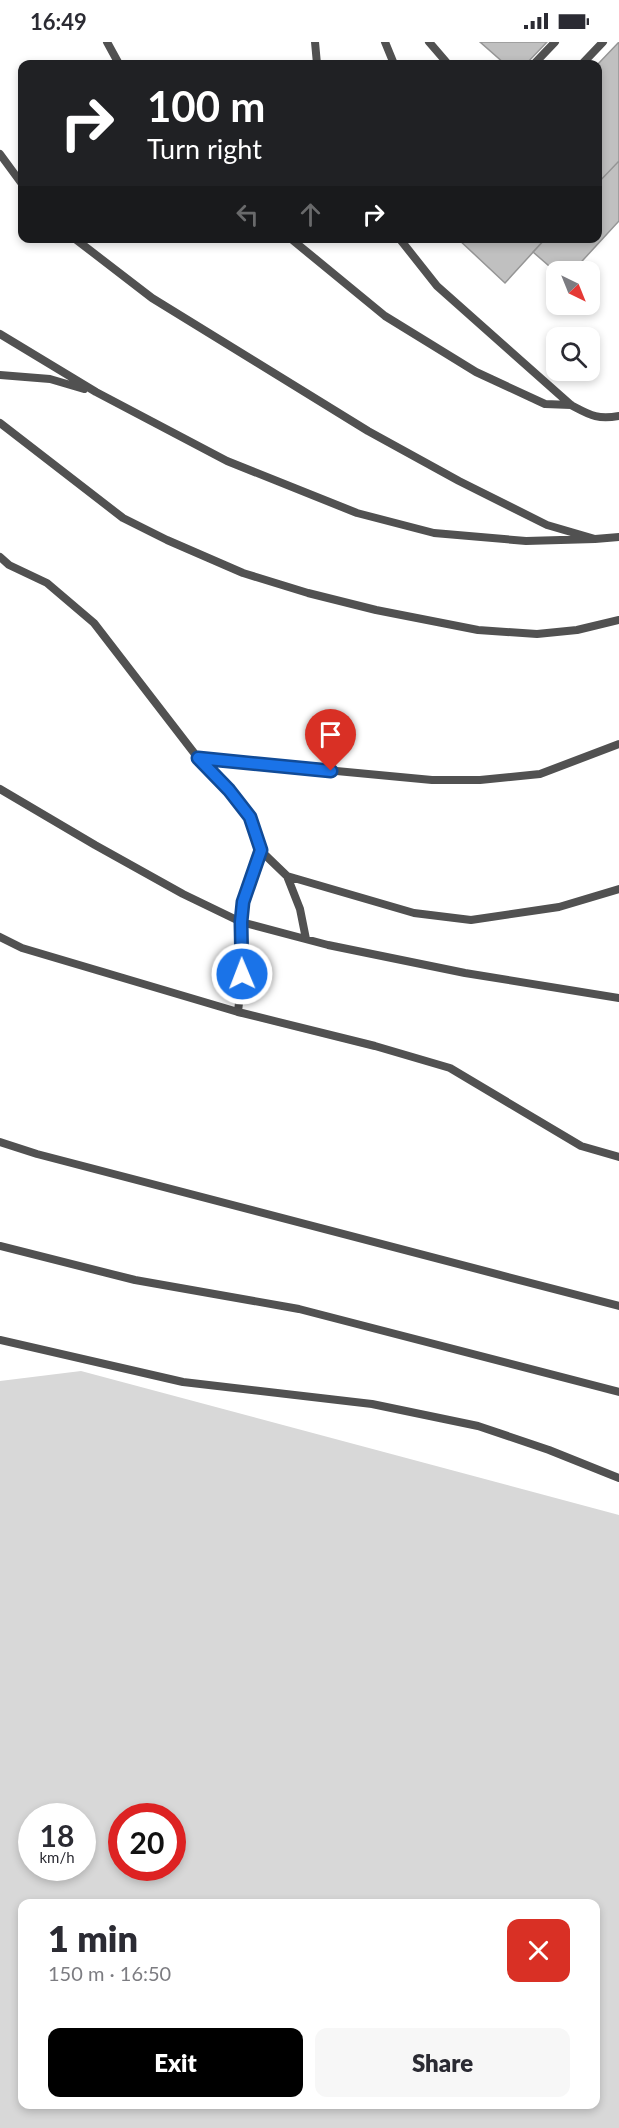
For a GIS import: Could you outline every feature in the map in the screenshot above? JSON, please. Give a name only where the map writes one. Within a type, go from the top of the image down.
[{"type":"lane","points":[[107,42],[117,60]]},
{"type":"lane","points":[[315,42],[317,60]]},
{"type":"lane","points":[[385,42],[392,60]]},
{"type":"lane","points":[[429,42],[445,60]]},
{"type":"lane","points":[[538,60],[555,42]]},
{"type":"lane","points":[[586,60],[603,42]]},
{"type":"lane","points":[[0,154],[18,179]]},
{"type":"lane","points":[[80,243],[152,298],[368,431],[459,481],[547,525],[595,538]]},
{"type":"lane","points":[[296,243],[385,316],[476,372],[545,404],[571,405]]},
{"type":"lane","points":[[403,243],[437,286],[571,405],[589,415],[604,419],[619,416]]},
{"type":"lane","points":[[0,334],[96,392],[227,461],[357,513],[434,533],[526,541],[619,537]]},
{"type":"lane","points":[[0,375],[50,379],[96,392]]},
{"type":"lane","points":[[0,423],[123,518],[243,573],[308,593],[376,610],[478,630],[537,634],[577,630],[619,620]]},
{"type":"lane","points":[[0,557],[9,565],[47,583],[94,623],[198,758],[229,790],[250,817],[261,850],[286,876],[300,909],[306,939]]},
{"type":"lane","points":[[198,758],[432,780],[480,780],[540,774],[619,744]]},
{"type":"lane","points":[[0,789],[183,894],[241,922],[328,945],[465,973],[619,998]]},
{"type":"lane","points":[[238,1012],[242,974],[243,902],[261,850]]},
{"type":"lane","points":[[286,876],[414,913],[471,920],[559,907],[619,889]]},
{"type":"lane","points":[[0,937],[22,948],[238,1012],[375,1046],[450,1068],[581,1146],[619,1156]]},
{"type":"lane","points":[[0,1142],[48,1157],[619,1306]]},
{"type":"lane","points":[[0,1246],[135,1280],[299,1309],[619,1392]]},
{"type":"lane","points":[[0,1340],[183,1382],[372,1404],[478,1426],[549,1450],[619,1478]]},
{"type":"shaded area","points":[[81,1371],[619,1515],[619,2128],[0,2128],[0,1381]]},
{"type":"building","points":[[480,42],[547,42],[530,60],[500,60]]},
{"type":"building","points":[[619,42],[619,161],[602,179],[602,60]]},
{"type":"building","points":[[619,161],[619,221],[602,239],[602,179]]},
{"type":"building","points":[[462,243],[541,243],[505,283]]},
{"type":"building","points":[[541,243],[599,243],[582,261],[546,261],[546,263],[533,252]]},
{"type":"route","points":[[242,974],[243,902],[261,850],[250,817],[229,790],[198,758],[331,771]]}]
